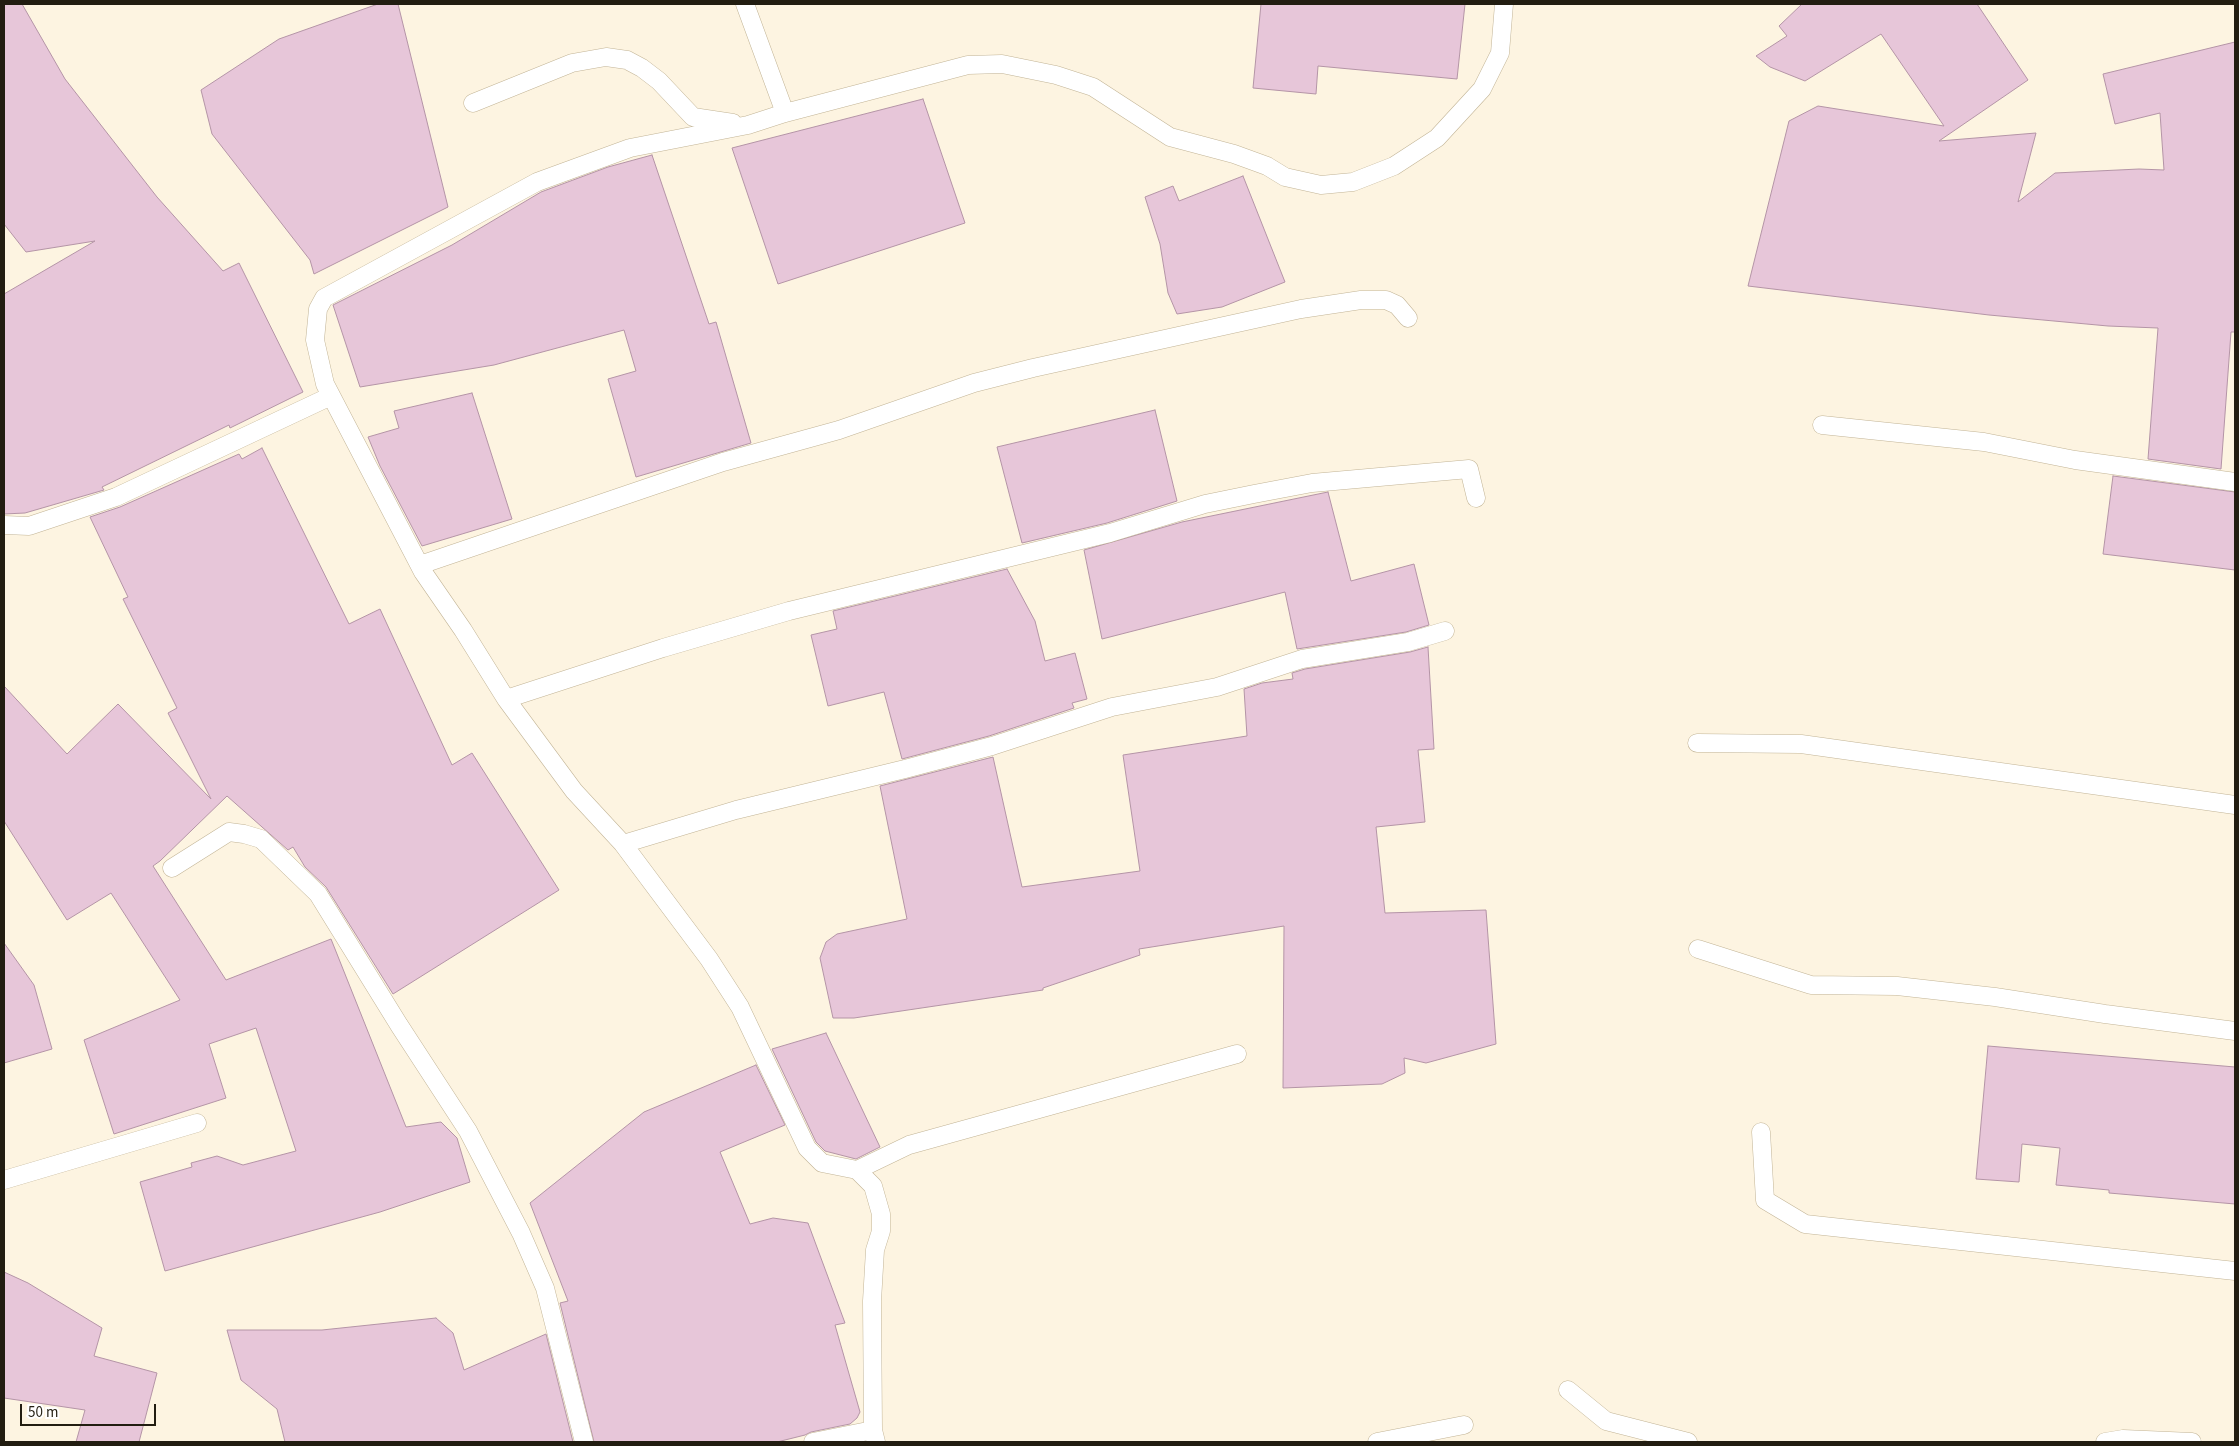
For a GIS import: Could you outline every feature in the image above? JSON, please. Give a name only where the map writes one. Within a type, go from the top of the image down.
[{"type":"street","points":[[745,4],[785,113]]},
{"type":"street","points":[[813,1442],[875,1436],[872,1301],[874,1250],[881,1231],[881,1214],[874,1186],[856,1170],[822,1163],[807,1148],[740,1007],[710,959],[623,844],[574,792],[506,699],[420,565],[325,384],[315,340],[318,309],[324,298],[537,182],[630,148],[748,125],[785,113],[968,65],[1002,64],[1056,75],[1093,87],[1170,137],[1234,154],[1267,166],[1285,177],[1321,185],[1353,182],[1394,166],[1437,138],[1482,89],[1500,53],[1504,4]]},
{"type":"street","points":[[473,103],[572,63],[606,58],[627,60],[642,68],[659,81],[693,117],[748,125]]},
{"type":"street","points":[[420,565],[723,462],[839,430],[974,383],[1033,368],[1301,310],[1361,300],[1386,300],[1397,305],[1408,318]]},
{"type":"street","points":[[4,524],[29,526],[116,497],[331,396]]},
{"type":"street","points":[[1822,425],[1984,442],[2075,460],[2235,482]]},
{"type":"street","points":[[506,699],[663,648],[789,611],[1110,533],[1205,504],[1312,482],[1469,469],[1476,498]]},
{"type":"street","points":[[623,844],[736,810],[992,746],[1112,707],[1217,687],[1302,659],[1408,642],[1445,631]]},
{"type":"street","points":[[1697,743],[1800,744],[2235,806]]},
{"type":"street","points":[[172,868],[229,832],[244,834],[261,839],[318,894],[468,1131],[522,1233],[545,1288],[584,1442]]},
{"type":"street","points":[[1698,949],[1811,986],[1897,986],[1995,997],[2235,1031]]},
{"type":"street","points":[[856,1170],[909,1145],[1237,1054]]},
{"type":"street","points":[[4,1180],[197,1123]]},
{"type":"street","points":[[1762,1132],[1766,1200],[1805,1224],[2235,1271]]},
{"type":"street","points":[[1568,1390],[1606,1421],[1688,1442]]},
{"type":"street","points":[[1377,1442],[1464,1425]]},
{"type":"street","points":[[2105,1442],[2123,1439],[2192,1442]]},
{"type":"building","points":[[4,4],[22,4],[65,79],[157,197],[223,271],[239,263],[303,392],[230,428],[229,425],[102,487],[104,490],[25,513],[4,514],[4,294],[95,241],[26,252],[4,224]]},
{"type":"building","points":[[378,4],[398,4],[448,207],[314,274],[310,260],[212,134],[201,90],[279,39]]},
{"type":"building","points":[[1261,4],[1465,4],[1457,79],[1318,66],[1316,94],[1253,88]]},
{"type":"building","points":[[1802,4],[1977,4],[2028,80],[1939,141],[2036,133],[2018,202],[2055,173],[2139,169],[2164,170],[2160,113],[2115,124],[2103,74],[2235,42],[2235,332],[2231,332],[2221,469],[2148,459],[2158,328],[2108,326],[1989,315],[1748,286],[1789,121],[1818,106],[1944,126],[1881,34],[1805,81],[1770,67],[1756,56],[1787,36],[1779,26]]},
{"type":"building","points":[[923,99],[965,223],[778,284],[732,148]]},
{"type":"building","points":[[652,155],[709,324],[716,322],[751,443],[636,477],[608,379],[636,371],[624,330],[494,365],[360,387],[333,305],[452,245],[541,192],[608,167]]},
{"type":"building","points":[[1243,176],[1285,282],[1222,307],[1177,314],[1168,293],[1160,244],[1145,197],[1173,186],[1179,201]]},
{"type":"building","points":[[472,393],[512,519],[422,546],[380,466],[368,437],[399,428],[394,411]]},
{"type":"building","points":[[1155,410],[1177,501],[1107,523],[1022,543],[997,447]]},
{"type":"building","points":[[262,448],[349,624],[380,609],[452,765],[472,753],[559,890],[393,994],[326,887],[305,867],[293,847],[288,850],[227,796],[153,866],[226,980],[331,939],[406,1127],[441,1122],[457,1138],[470,1182],[380,1212],[165,1271],[140,1182],[192,1167],[191,1163],[217,1156],[243,1165],[296,1151],[256,1028],[209,1044],[226,1098],[114,1134],[84,1040],[180,1000],[111,893],[67,920],[4,821],[4,686],[67,754],[118,704],[211,799],[168,713],[177,708],[123,599],[128,597],[90,517],[120,507],[239,454],[242,459]]},
{"type":"building","points":[[2113,476],[2235,492],[2235,570],[2103,554]]},
{"type":"building","points":[[1328,492],[1351,581],[1414,564],[1429,625],[1406,632],[1297,649],[1285,592],[1102,639],[1084,550],[1182,522]]},
{"type":"building","points":[[1007,569],[1035,621],[1045,661],[1075,653],[1087,699],[1072,703],[1074,708],[989,736],[902,759],[884,692],[828,706],[811,635],[837,629],[833,611]]},
{"type":"building","points":[[1428,647],[1434,749],[1418,750],[1425,822],[1376,827],[1385,913],[1486,910],[1496,1044],[1426,1063],[1404,1058],[1405,1073],[1382,1084],[1283,1088],[1284,926],[1139,949],[1140,955],[1043,988],[1043,990],[854,1018],[833,1018],[820,958],[826,942],[837,934],[907,919],[880,786],[993,757],[1022,887],[1140,871],[1123,755],[1247,736],[1244,689],[1262,683],[1293,679],[1292,673],[1305,669],[1410,652]]},
{"type":"building","points":[[4,943],[34,985],[52,1049],[4,1063]]},
{"type":"building","points":[[826,1033],[880,1147],[856,1159],[825,1151],[816,1142],[772,1049]]},
{"type":"building","points":[[1988,1046],[2235,1067],[2235,1204],[2109,1193],[2109,1190],[2056,1185],[2060,1148],[2022,1144],[2019,1182],[1976,1179]]},
{"type":"building","points":[[756,1065],[785,1125],[720,1152],[750,1224],[773,1218],[808,1223],[845,1323],[835,1325],[860,1412],[857,1418],[850,1424],[811,1432],[777,1442],[594,1442],[560,1303],[568,1301],[530,1203],[644,1112]]},
{"type":"building","points":[[4,1272],[28,1283],[102,1328],[94,1356],[157,1373],[139,1442],[76,1442],[85,1410],[4,1398]]},
{"type":"building","points":[[436,1318],[453,1333],[464,1370],[546,1334],[573,1442],[285,1442],[277,1409],[241,1380],[227,1330],[322,1330]]}]
